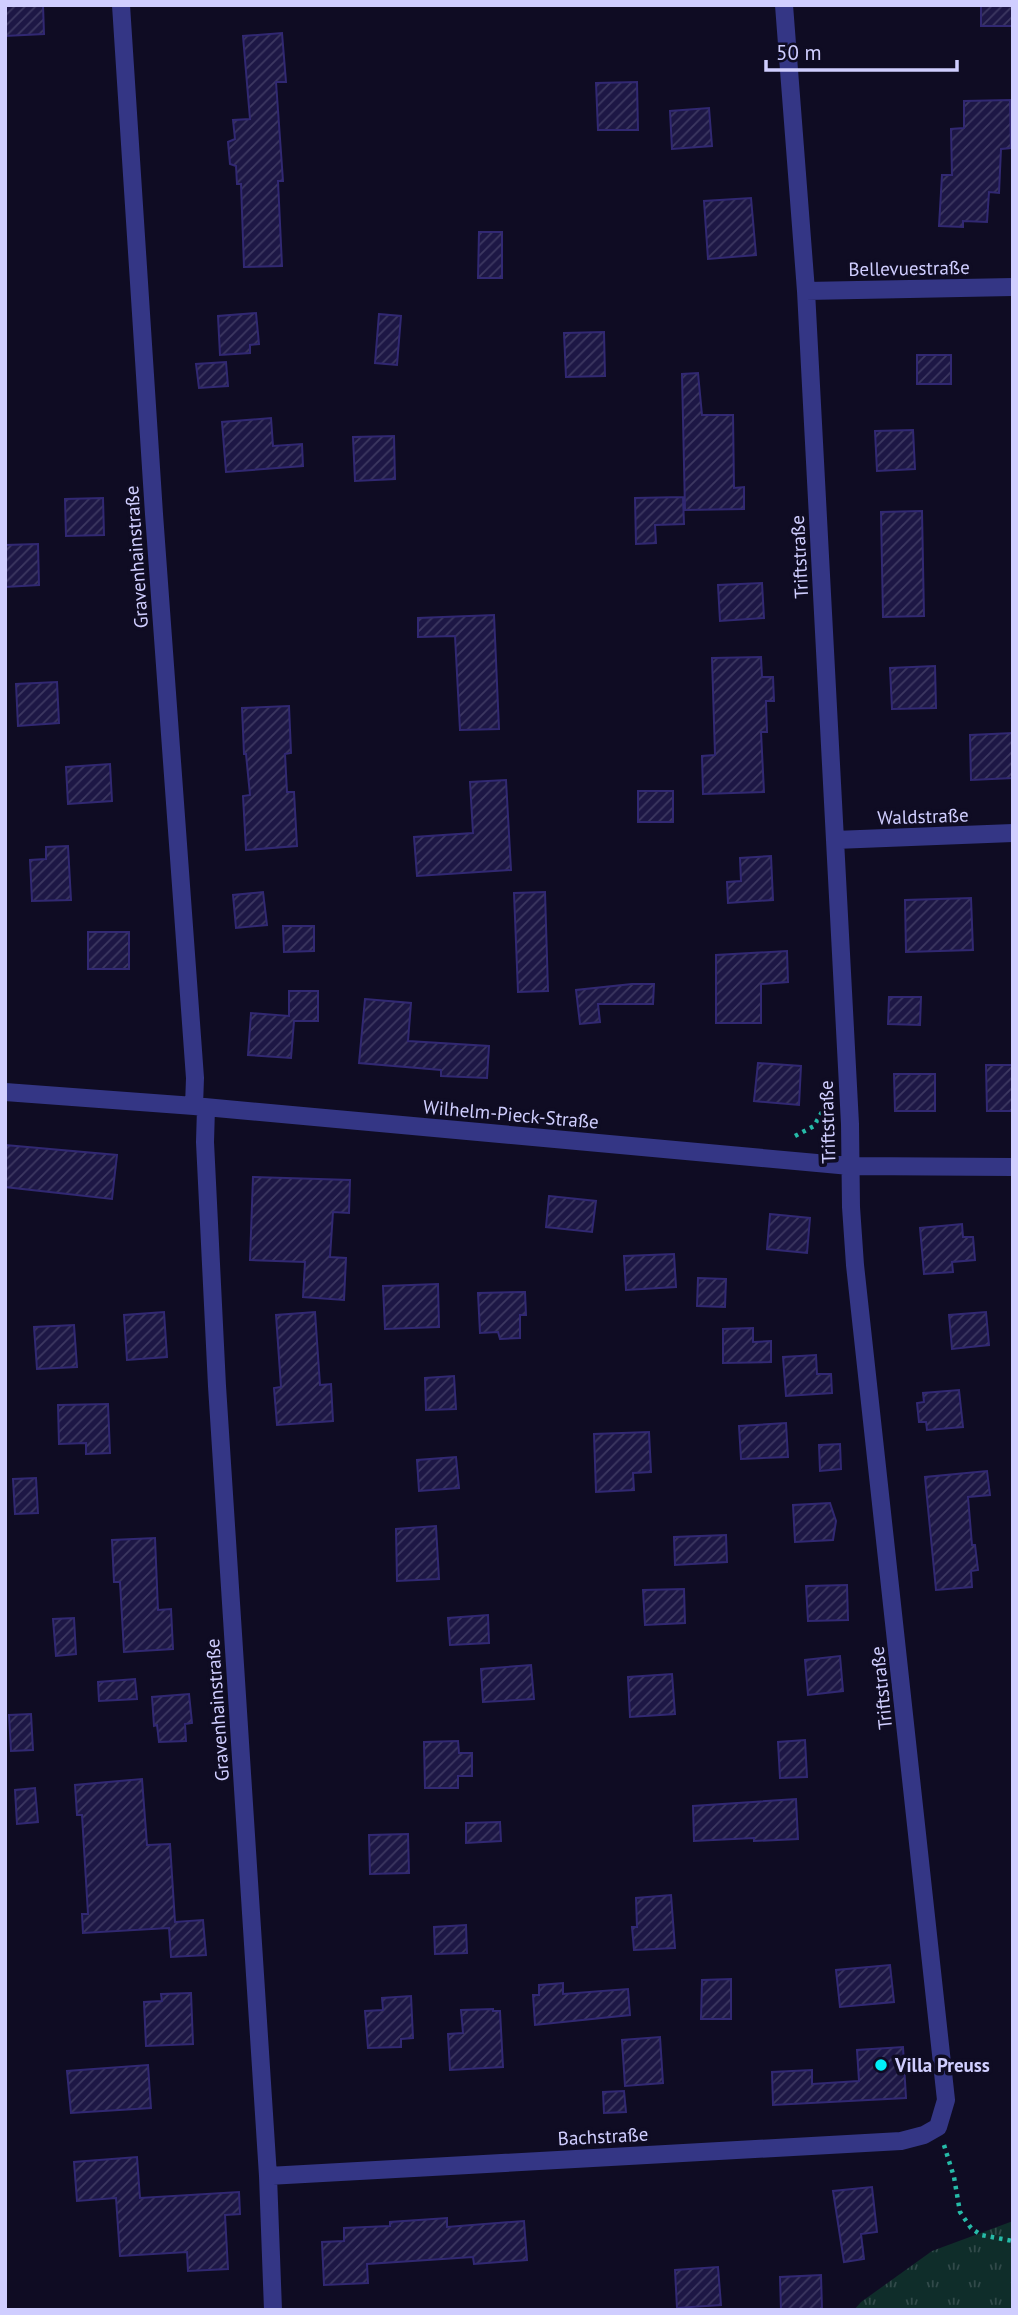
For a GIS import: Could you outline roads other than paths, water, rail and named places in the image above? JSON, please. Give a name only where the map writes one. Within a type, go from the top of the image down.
[{"type":"street","name":"Gravenhainstraße","points":[[121,5],[194,1066],[205,1134],[217,1386],[268,2176],[273,2310]]},
{"type":"street","name":"Triftstraße","points":[[784,5],[806,291],[855,1265],[946,2100],[938,2127]]},
{"type":"street","name":"Bellevuestraße","points":[[806,291],[1013,286]]},
{"type":"street","name":"Waldstraße","points":[[835,841],[1013,833]]},
{"type":"street","name":"Wilhelm-Pieck-Straße","points":[[5,1092],[850,1166],[1013,1167]]},
{"type":"street","name":"Bachstraße","points":[[268,2176],[901,2141],[924,2136],[938,2127]]},
{"type":"place","name":"Villa Preuss","points":[[881,2065]]}]
